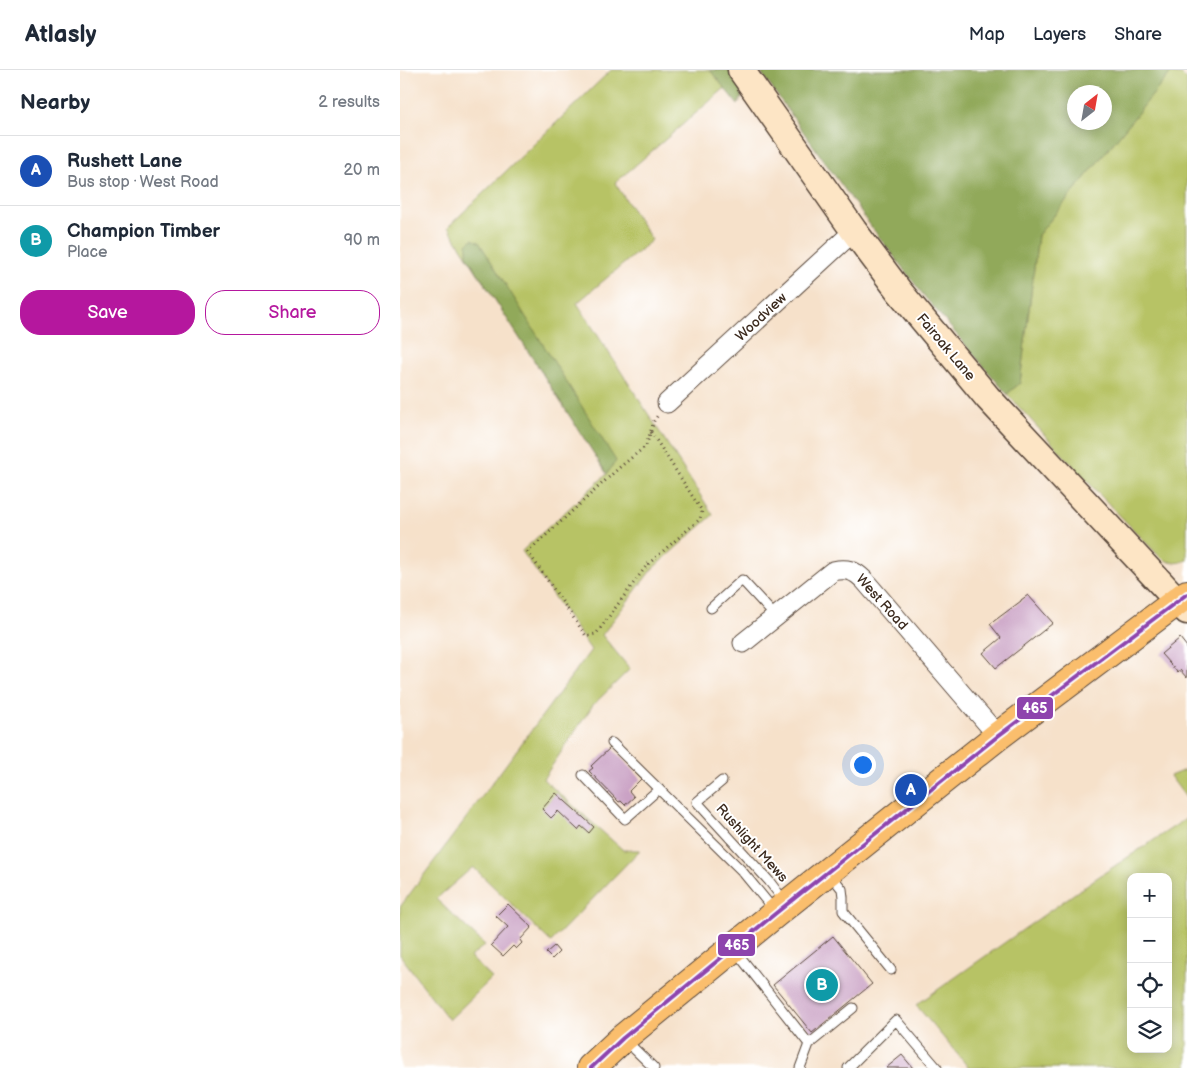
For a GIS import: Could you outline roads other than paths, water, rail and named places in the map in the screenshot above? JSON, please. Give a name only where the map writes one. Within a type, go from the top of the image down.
[{"type":"highway","points":[[591,1068],[623,1038],[781,908],[998,736],[1184,602]]},
{"type":"main road","name":"Fairoak Lane","points":[[741,70],[854,231],[898,290],[988,398],[1184,602]]},
{"type":"street","name":"Woodview","points":[[667,403],[854,231]]},
{"type":"street","name":"West Road","points":[[743,643],[833,572],[842,569],[850,570],[858,574],[998,736]]},
{"type":"lane","points":[[711,608],[742,580],[776,617]]},
{"type":"lane","points":[[612,743],[781,908]]},
{"type":"lane","points":[[583,776],[625,819],[659,789]]},
{"type":"lane","name":"Rushlight Mews","points":[[722,781],[697,802],[769,881],[781,908]]},
{"type":"lane","points":[[828,872],[842,889],[843,911],[891,970]]},
{"type":"lane","points":[[733,948],[809,1044]]},
{"type":"lane","points":[[800,1068],[809,1044],[853,1008]]},
{"type":"lane","points":[[848,1068],[896,1020],[937,1068]]},
{"type":"lane","points":[[623,1038],[654,1068]]},
{"type":"place","name":"Rushett Lane","points":[[911,790]]},
{"type":"place","name":"Champion Timber","points":[[822,985]]}]
